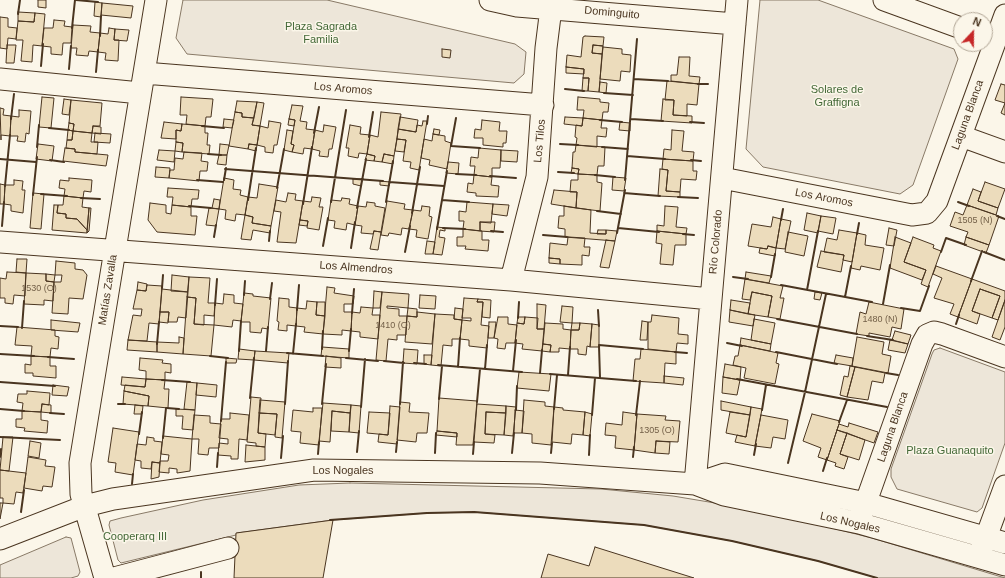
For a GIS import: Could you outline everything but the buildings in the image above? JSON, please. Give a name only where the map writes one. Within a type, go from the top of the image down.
[{"type":"street","name":"Matías Zavalla","points":[[105,578],[80,484],[80,463],[156,0]]},
{"type":"street","name":"Dominguito","points":[[490,0],[517,6],[552,4],[735,24]]},
{"type":"street","name":"Río Colorado","points":[[694,484],[737,0]]},
{"type":"street","points":[[884,0],[953,25]]},
{"type":"street","name":"Los Tilos","points":[[511,280],[537,177],[546,48],[552,4]]},
{"type":"street","name":"Laguna Blanca","points":[[993,34],[1005,15]]},
{"type":"street","name":"Laguna Blanca","points":[[927,213],[937,201],[961,136],[986,52]]},
{"type":"street","name":"Los Aromos","points":[[0,79],[142,83],[543,105]]},
{"type":"street","points":[[961,136],[1005,152]]},
{"type":"street","name":"Los Aromos","points":[[722,178],[912,215],[927,213]]},
{"type":"street","name":"Los Almendros","points":[[0,242],[511,280],[711,299]]},
{"type":"street","name":"Laguna Blanca","points":[[859,523],[922,344],[930,333],[942,334],[1005,357]]},
{"type":"street","name":"Los Nogales","points":[[0,539],[85,506],[113,499],[314,470],[540,473],[694,484],[724,495],[859,523],[1005,565]]},
{"type":"street","name":"Los Nogales","points":[[694,484],[725,474],[866,503],[996,541]]},
{"type":"street","points":[[979,557],[996,541],[1005,486]]},
{"type":"street","points":[[114,578],[228,548]]},
{"type":"green space","name":"Plaza Sagrada Familia","points":[[183,0],[327,0],[515,44],[526,52],[524,74],[514,83],[187,54],[176,38]]},
{"type":"green space","name":"Solares de Graffigna","points":[[760,0],[818,0],[953,49],[953,52],[955,52],[958,59],[913,185],[900,194],[763,167],[746,149]]},
{"type":"green space","name":"Plaza Guanaquito","points":[[940,348],[1005,372],[1005,443],[982,508],[977,512],[897,489],[891,477],[891,469],[932,354],[934,350]]},
{"type":"green space","name":"Cooperarq III","points":[[350,483],[601,489],[673,496],[733,506],[816,524],[872,538],[1005,578],[877,578],[818,561],[732,541],[644,525],[474,512],[427,513],[333,520],[237,533],[236,535],[121,563],[118,560],[109,525],[110,521],[121,518],[203,500],[299,485]]},
{"type":"green space","name":"Cooperarq III","points":[[66,537],[71,538],[80,572],[78,576],[71,578],[0,578],[0,565]]},
{"type":"wall","points":[[18,14],[20,0]]},
{"type":"wall","points":[[72,28],[75,0]]},
{"type":"wall","points":[[76,0],[98,2]]},
{"type":"wall","points":[[100,36],[101,16]]},
{"type":"wall","points":[[625,180],[637,39]]},
{"type":"wall","points":[[41,66],[43,44]]},
{"type":"wall","points":[[69,69],[71,46]]},
{"type":"wall","points":[[96,72],[98,50]]},
{"type":"wall","points":[[634,79],[668,81]]},
{"type":"wall","points":[[698,84],[708,84]]},
{"type":"wall","points":[[565,89],[584,91]]},
{"type":"wall","points":[[604,93],[633,95]]},
{"type":"wall","points":[[11,119],[14,94]]},
{"type":"wall","points":[[314,133],[319,107]]},
{"type":"wall","points":[[331,202],[346,110]]},
{"type":"wall","points":[[369,137],[373,112]]},
{"type":"wall","points":[[427,124],[428,116]]},
{"type":"wall","points":[[451,146],[456,118]]},
{"type":"wall","points":[[631,119],[663,121]]},
{"type":"wall","points":[[600,120],[622,122]]},
{"type":"wall","points":[[690,122],[704,123]]},
{"type":"wall","points":[[37,147],[39,125]]},
{"type":"wall","points":[[202,126],[224,128]]},
{"type":"wall","points":[[49,128],[69,130]]},
{"type":"wall","points":[[5,186],[10,135]]},
{"type":"wall","points":[[560,144],[578,145]]},
{"type":"wall","points":[[451,146],[480,148]]},
{"type":"wall","points":[[303,204],[312,147]]},
{"type":"wall","points":[[602,147],[628,149]]},
{"type":"wall","points":[[248,200],[256,148]]},
{"type":"wall","points":[[277,188],[284,149]]},
{"type":"wall","points":[[208,154],[221,155]]},
{"type":"wall","points":[[627,156],[665,159]]},
{"type":"wall","points":[[33,195],[37,157]]},
{"type":"wall","points":[[0,159],[36,162]]},
{"type":"wall","points":[[357,208],[366,159]]},
{"type":"wall","points":[[50,160],[64,162]]},
{"type":"wall","points":[[691,160],[701,161]]},
{"type":"wall","points":[[386,202],[393,161]]},
{"type":"wall","points":[[412,213],[420,167]]},
{"type":"wall","points":[[224,180],[226,168]]},
{"type":"wall","points":[[225,169],[383,181]]},
{"type":"wall","points":[[437,229],[447,171]]},
{"type":"wall","points":[[558,172],[574,173]]},
{"type":"wall","points":[[456,174],[476,175]]},
{"type":"wall","points":[[595,175],[615,177]]},
{"type":"wall","points":[[490,176],[516,178]]},
{"type":"wall","points":[[197,180],[223,182]]},
{"type":"wall","points":[[389,182],[444,186]]},
{"type":"wall","points":[[617,233],[625,190]]},
{"type":"wall","points":[[624,193],[660,196]]},
{"type":"wall","points":[[41,194],[67,196]]},
{"type":"wall","points":[[678,197],[698,198]]},
{"type":"wall","points":[[81,198],[100,199]]},
{"type":"wall","points":[[442,200],[469,202]]},
{"type":"wall","points":[[2,226],[4,202]]},
{"type":"wall","points":[[958,202],[969,206]]},
{"type":"wall","points":[[189,206],[211,208]]},
{"type":"wall","points":[[781,220],[783,209]]},
{"type":"wall","points":[[597,211],[621,214]]},
{"type":"wall","points":[[997,216],[1005,219]]},
{"type":"wall","points":[[323,246],[328,218]]},
{"type":"wall","points":[[351,248],[355,222]]},
{"type":"wall","points":[[857,234],[859,223]]},
{"type":"wall","points":[[214,237],[216,225]]},
{"type":"wall","points":[[405,252],[410,226]]},
{"type":"wall","points":[[443,228],[465,229]]},
{"type":"wall","points":[[618,228],[659,232]]},
{"type":"wall","points":[[269,241],[270,231]]},
{"type":"wall","points":[[491,231],[503,232]]},
{"type":"wall","points":[[807,290],[818,231]]},
{"type":"wall","points":[[683,234],[694,235]]},
{"type":"wall","points":[[543,235],[567,237]]},
{"type":"wall","points":[[941,252],[946,238],[966,245]]},
{"type":"wall","points":[[971,281],[982,251]]},
{"type":"wall","points":[[984,252],[1005,260]]},
{"type":"wall","points":[[771,277],[775,254]]},
{"type":"wall","points":[[883,304],[890,265]]},
{"type":"wall","points":[[845,297],[851,266]]},
{"type":"wall","points":[[162,288],[163,275]]},
{"type":"wall","points":[[733,277],[748,279]]},
{"type":"wall","points":[[215,305],[217,279]]},
{"type":"wall","points":[[244,295],[245,281]]},
{"type":"wall","points":[[270,299],[272,283]]},
{"type":"wall","points":[[297,310],[299,285]]},
{"type":"wall","points":[[781,285],[872,302]]},
{"type":"wall","points":[[901,308],[920,311],[929,286]]},
{"type":"wall","points":[[352,313],[354,289]]},
{"type":"wall","points":[[788,463],[826,294]]},
{"type":"wall","points":[[22,328],[24,301]]},
{"type":"wall","points":[[518,318],[519,302]]},
{"type":"wall","points":[[598,310],[599,326]]},
{"type":"wall","points":[[956,324],[959,315]]},
{"type":"wall","points":[[777,319],[857,334]]},
{"type":"wall","points":[[239,351],[241,321]]},
{"type":"wall","points":[[157,344],[159,322]]},
{"type":"wall","points":[[293,354],[296,324]]},
{"type":"wall","points":[[0,326],[18,327]]},
{"type":"wall","points":[[266,351],[268,327]]},
{"type":"wall","points":[[349,351],[351,329]]},
{"type":"wall","points":[[322,349],[323,331]]},
{"type":"wall","points":[[867,336],[893,340]]},
{"type":"wall","points":[[458,367],[460,338]]},
{"type":"wall","points":[[513,371],[516,340]]},
{"type":"wall","points":[[727,343],[742,346]]},
{"type":"wall","points":[[485,369],[487,345]]},
{"type":"wall","points":[[599,345],[643,349]]},
{"type":"wall","points":[[599,346],[600,378]]},
{"type":"wall","points":[[568,375],[570,347]]},
{"type":"wall","points":[[540,373],[542,350]]},
{"type":"wall","points":[[675,352],[687,353]]},
{"type":"wall","points":[[776,352],[837,364]]},
{"type":"wall","points":[[287,353],[323,356]]},
{"type":"wall","points":[[0,354],[34,356]]},
{"type":"wall","points":[[210,356],[228,358]]},
{"type":"wall","points":[[48,357],[74,359]]},
{"type":"wall","points":[[250,398],[254,358]]},
{"type":"wall","points":[[346,358],[378,361]]},
{"type":"wall","points":[[361,407],[365,359]]},
{"type":"wall","points":[[285,404],[288,361]]},
{"type":"wall","points":[[384,361],[404,363]]},
{"type":"wall","points":[[221,421],[226,362]]},
{"type":"wall","points":[[400,404],[403,362]]},
{"type":"wall","points":[[414,363],[426,364]]},
{"type":"wall","points":[[322,404],[326,364]]},
{"type":"wall","points":[[438,365],[522,372]]},
{"type":"wall","points":[[439,399],[442,366]]},
{"type":"wall","points":[[477,402],[480,369]]},
{"type":"wall","points":[[886,373],[898,375]]},
{"type":"wall","points":[[550,374],[636,381]]},
{"type":"wall","points":[[554,409],[557,375]]},
{"type":"wall","points":[[592,415],[595,378]]},
{"type":"wall","points":[[737,379],[887,407]]},
{"type":"wall","points":[[162,380],[190,382]]},
{"type":"wall","points":[[636,415],[640,381]]},
{"type":"wall","points":[[0,382],[55,386]]},
{"type":"wall","points":[[762,410],[766,385]]},
{"type":"wall","points":[[516,410],[517,386]]},
{"type":"wall","points":[[839,422],[847,400]]},
{"type":"wall","points":[[118,404],[125,404]]},
{"type":"wall","points":[[163,438],[166,408]]},
{"type":"wall","points":[[167,408],[179,409]]},
{"type":"wall","points":[[0,409],[24,411]]},
{"type":"wall","points":[[139,434],[142,412]]},
{"type":"wall","points":[[50,413],[64,414]]},
{"type":"wall","points":[[357,452],[359,431]]},
{"type":"wall","points":[[435,453],[436,433]]},
{"type":"wall","points":[[512,453],[514,433]]},
{"type":"wall","points":[[589,455],[590,435]]},
{"type":"wall","points":[[281,458],[283,436]]},
{"type":"wall","points":[[0,437],[60,440]]},
{"type":"wall","points":[[318,454],[319,442]]},
{"type":"wall","points":[[396,452],[397,442]]},
{"type":"wall","points":[[473,454],[474,442]]},
{"type":"wall","points":[[551,453],[552,443]]},
{"type":"wall","points":[[754,455],[756,444]]},
{"type":"wall","points":[[633,457],[634,447]]},
{"type":"wall","points":[[0,457],[1,449]]},
{"type":"wall","points":[[217,467],[218,453]]},
{"type":"wall","points":[[823,471],[827,458]]},
{"type":"wall","points":[[132,484],[133,474]]},
{"type":"wall","points":[[21,512],[24,490]]},
{"type":"wall","points":[[330,520],[427,513],[474,512],[644,525],[732,541],[818,561],[877,578]]},
{"type":"wall","points":[[201,572],[201,578]]}]
